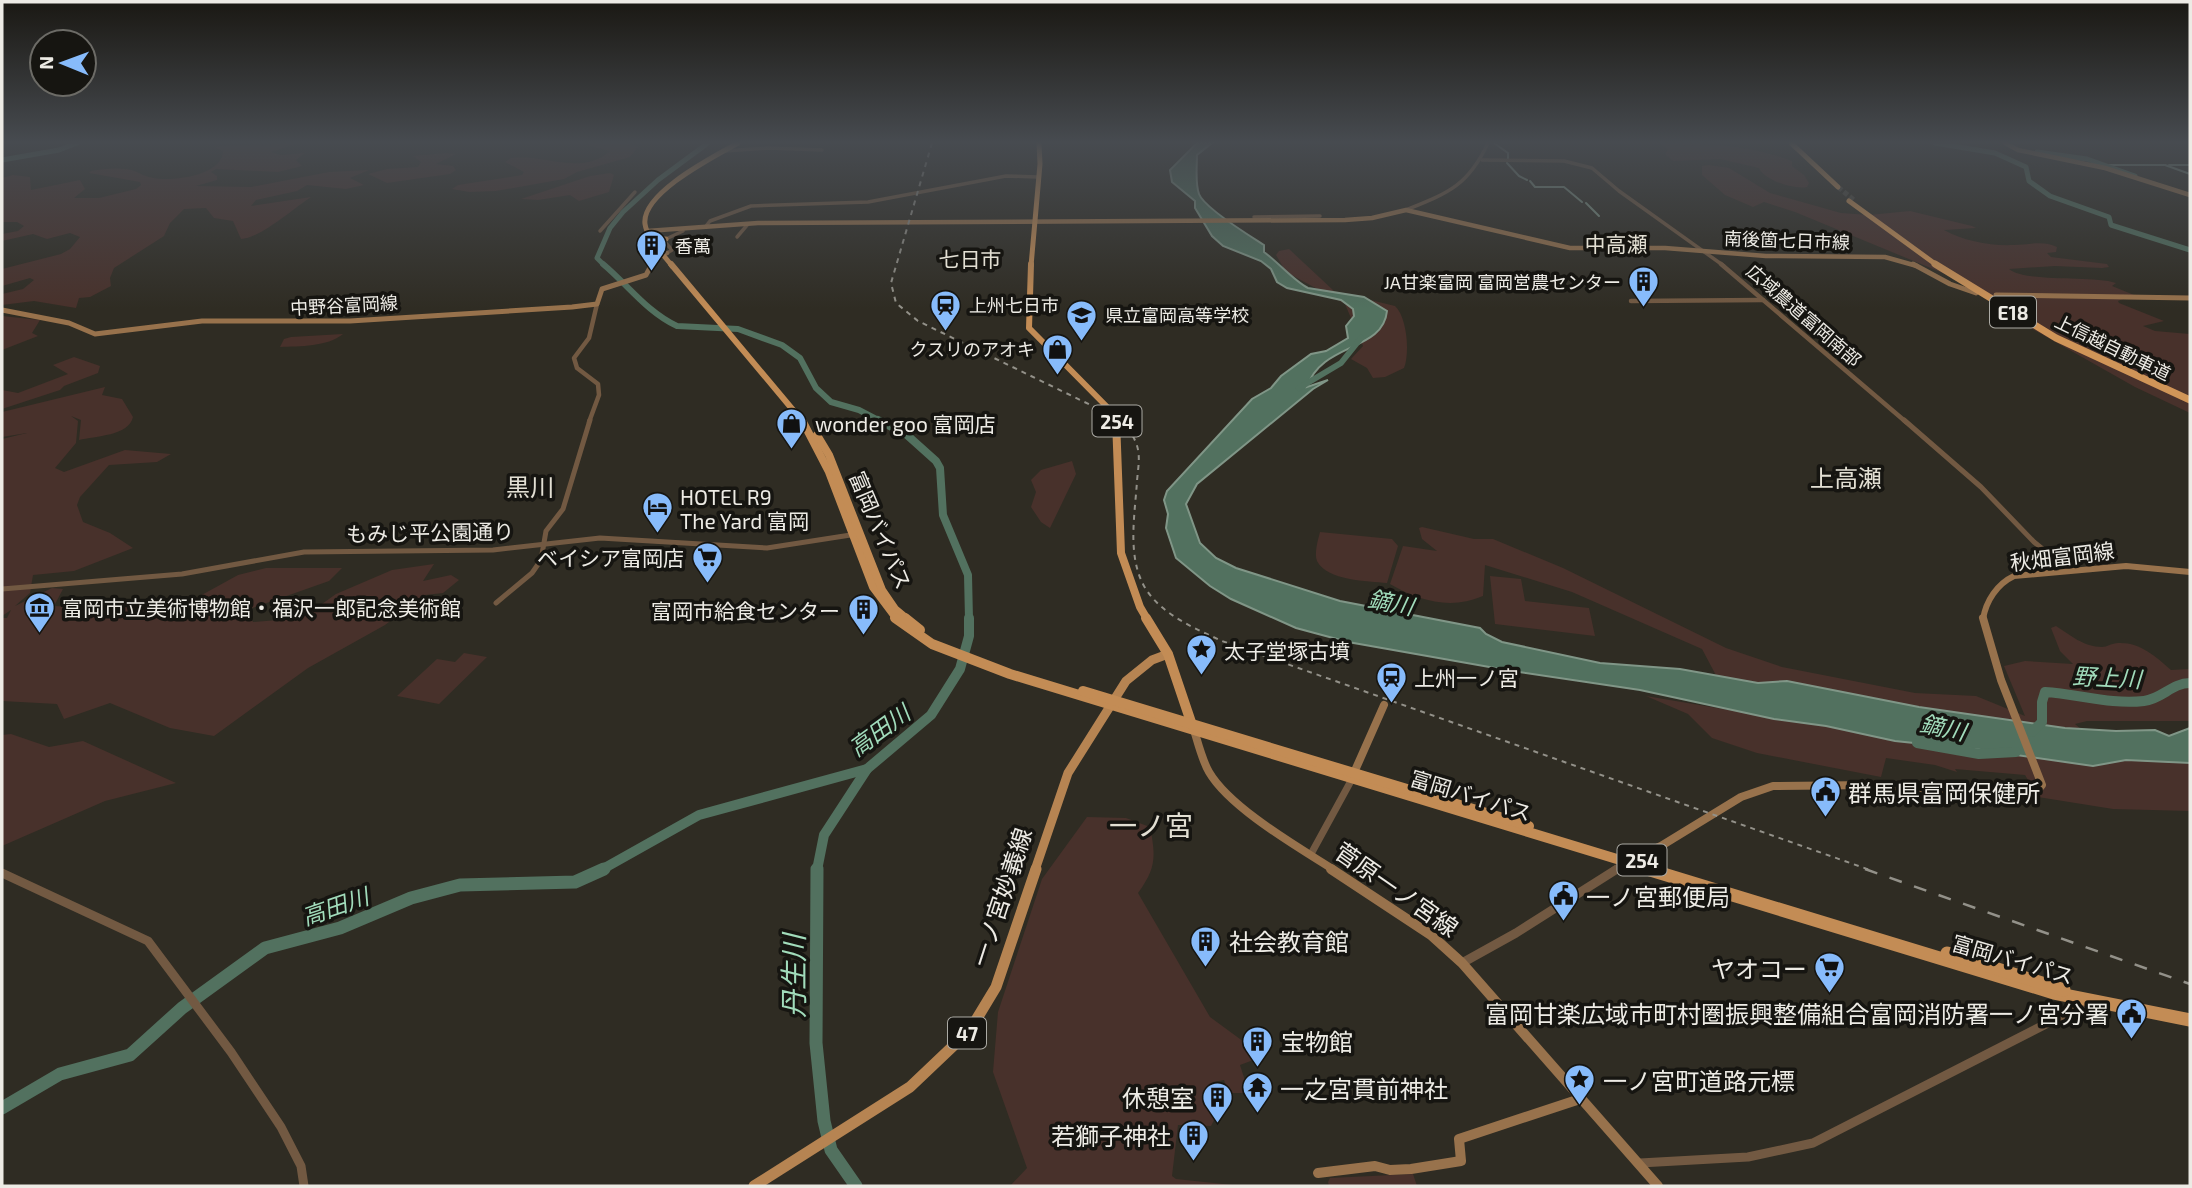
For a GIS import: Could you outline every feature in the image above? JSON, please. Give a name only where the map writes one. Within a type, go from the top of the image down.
[{"type":"highway","points":[[648,231],[647,214],[657,198]]},
{"type":"highway","name":"254","points":[[1036,198],[1029,328],[1116,416],[1121,553],[1140,607],[1168,654],[1192,726]]},
{"type":"highway","name":"上信越自動車道","points":[[1852,201],[1937,265],[2048,333],[2118,370],[2190,398]]},
{"type":"highway","name":"富岡バイパス","points":[[648,231],[666,255]]},
{"type":"highway","name":"富岡バイパス","points":[[648,231],[802,420],[821,455],[856,534],[863,568],[880,600],[905,628],[968,660],[1631,860],[2054,993],[2092,1000]]},
{"type":"highway","points":[[655,239],[666,239]]},
{"type":"highway","name":"254","points":[[2092,1000],[2190,1020]]},
{"type":"main road","name":"南後箇七日市線","points":[[1034,222],[1355,220],[1406,210],[1567,247],[1699,250],[1766,256],[1896,258],[1956,287],[1976,293]]},
{"type":"main road","points":[[648,231],[748,224],[1034,222]]},
{"type":"main road","points":[[597,304],[602,289],[641,277],[648,273],[654,259],[666,255]]},
{"type":"main road","points":[[1996,295],[2190,298]]},
{"type":"main road","name":"中野谷富岡線","points":[[2,310],[69,323],[87,333],[102,334],[202,321],[350,321],[597,304]]},
{"type":"main road","name":"秋畑富岡線","points":[[1631,860],[1672,839],[1709,813],[1763,788],[1857,784],[2029,794],[2042,785],[2001,680],[1984,625],[1983,613],[2001,582],[2006,579],[2126,566],[2190,572]]},
{"type":"main road","name":"一ノ宮妙義線","points":[[754,1186],[923,1077],[970,1030],[988,1003],[1068,773],[1129,677],[1152,660],[1168,654]]},
{"type":"main road","points":[[1353,776],[1384,705]]},
{"type":"main road","name":"菅原一ノ宮線","points":[[1192,726],[1208,771],[1226,793],[1268,826],[1431,935],[1462,963],[1658,1186]]},
{"type":"main road","points":[[1318,1173],[1375,1166],[1390,1170],[1411,1169],[1461,1161],[1459,1139],[1580,1099]]},
{"type":"street","points":[[600,231],[629,198]]},
{"type":"street","points":[[706,226],[710,221],[753,206],[869,202],[888,198]]},
{"type":"street","points":[[1406,210],[1431,198]]},
{"type":"street","name":"広域農道富岡南部","points":[[1631,198],[1728,269],[1989,493],[2034,542],[2070,571]]},
{"type":"street","points":[[1257,219],[1320,216]]},
{"type":"street","points":[[737,237],[748,224]]},
{"type":"street","points":[[666,255],[672,250],[665,242],[666,239],[683,231]]},
{"type":"street","points":[[1631,301],[1763,300]]},
{"type":"street","points":[[496,603],[532,573],[541,560],[546,531],[563,509],[578,452],[599,395],[598,384],[577,368],[574,358],[589,338],[597,304]]},
{"type":"street","name":"もみじ平公園通り","points":[[2,589],[182,574],[304,552],[494,550],[612,538],[768,548],[856,534]]},
{"type":"street","points":[[1311,854],[1353,776]]},
{"type":"street","points":[[1462,963],[1516,933],[1631,860]]},
{"type":"street","points":[[2,873],[148,940],[281,1127],[301,1166],[304,1186]]},
{"type":"street","points":[[1640,1163],[1748,1157],[1813,1143],[2092,1000]]},
{"type":"shaded area","points":[[2,198],[263,198],[256,200],[251,206],[309,198],[266,229],[241,239],[233,221],[214,218],[206,208],[184,209],[170,223],[164,236],[114,268],[110,278],[111,286],[90,297],[79,298],[76,308],[34,301],[2,305],[2,294],[23,289],[34,280],[30,278],[2,286],[2,269],[61,254],[70,249],[80,237],[70,233],[47,239],[33,234],[2,241],[2,234],[18,231],[24,226],[17,222],[2,222]]},
{"type":"shaded area","points":[[1733,198],[1789,198],[1841,213],[1869,215],[1910,211],[1976,228],[1944,230],[1968,240],[2004,245],[2046,244],[2057,247],[2056,252],[2047,253],[2051,257],[2107,264],[2109,267],[2102,268],[2055,266],[2009,269],[2029,276],[2116,283],[2112,286],[2134,295],[2118,301],[2119,303],[2164,321],[2143,326],[2155,331],[2190,334],[2190,413],[2135,387],[2015,319],[1967,283],[1795,212],[1764,202],[1753,207]]},
{"type":"shaded area","points":[[1289,249],[1334,291],[1395,306],[1402,318],[1406,336],[1407,354],[1404,368],[1385,377],[1373,378],[1367,368],[1351,359],[1363,346],[1345,304],[1286,272],[1276,255],[1279,251]]},
{"type":"shaded area","points":[[2,316],[40,320],[32,333],[38,336],[2,350]]},
{"type":"shaded area","points":[[343,334],[321,344],[280,347],[284,339],[291,337]]},
{"type":"shaded area","points":[[74,357],[100,366],[98,373],[60,390],[2,409],[2,390],[18,393],[68,374],[53,365]]},
{"type":"shaded area","points":[[105,387],[102,395],[122,399],[133,417],[130,423],[118,432],[79,440],[81,420],[71,416],[78,421],[76,443],[55,468],[64,472],[125,450],[171,454],[157,462],[109,465],[80,497],[77,505],[83,522],[110,533],[133,548],[74,571],[33,575],[30,593],[15,606],[52,588],[63,589],[54,606],[95,608],[108,605],[189,602],[238,575],[266,568],[342,568],[329,581],[247,610],[253,622],[302,618],[336,594],[392,570],[434,564],[423,581],[451,575],[459,580],[443,593],[425,595],[385,625],[308,668],[214,736],[170,728],[110,703],[64,719],[57,704],[2,701],[2,618],[7,618],[11,610],[2,616],[2,439],[27,433],[2,437],[2,412]]},
{"type":"shaded area","points":[[1072,461],[1076,474],[1050,528],[1041,522],[1031,507],[1036,492],[1031,480],[1041,470]]},
{"type":"shaded area","points":[[1419,528],[1474,539],[1493,539],[1563,568],[1726,648],[1782,667],[1915,693],[1976,696],[2025,716],[2004,666],[2025,661],[2073,664],[2060,651],[2051,628],[2056,626],[2089,645],[2104,647],[2126,643],[2140,647],[2171,670],[2190,669],[2190,721],[2087,721],[2075,724],[2082,730],[2190,738],[2190,811],[2113,809],[2038,797],[2025,775],[1955,769],[1957,772],[1935,765],[1886,758],[1881,777],[1757,753],[1712,738],[1688,714],[1646,696],[1735,711],[1702,649],[1572,592],[1485,565],[1483,596],[1447,603],[1412,595],[1390,584],[1403,546],[1437,551],[1422,539]]},
{"type":"shaded area","points":[[1320,532],[1392,539],[1398,546],[1387,583],[1349,579],[1322,568],[1316,554]]},
{"type":"shaded area","points":[[1490,576],[1521,579],[1525,601],[1589,608],[1595,636],[1495,624]]},
{"type":"shaded area","points":[[464,653],[487,657],[439,704],[397,696],[437,659],[455,662]]},
{"type":"shaded area","points":[[11,734],[49,747],[83,741],[176,783],[105,801],[2,846],[2,735]]},
{"type":"shaded area","points":[[1087,817],[1126,818],[1150,827],[1153,862],[1138,893],[1210,1017],[1255,1050],[1256,1059],[1240,1065],[1249,1093],[1228,1093],[1224,1080],[1213,1082],[1211,1086],[1221,1110],[1221,1119],[1214,1120],[1211,1126],[1178,1125],[1172,1176],[1176,1179],[1242,1186],[1010,1186],[1027,1168],[993,1072],[998,1012],[1042,879]]},
{"type":"shaded area","points":[[1413,1174],[1417,1186],[1329,1186],[1328,1182],[1330,1178]]},
{"type":"water","points":[[1192,198],[1202,198],[1209,207],[1264,245],[1264,252],[1308,288],[1364,297],[1387,311],[1383,324],[1375,334],[1325,362],[1315,372],[1307,387],[1328,380],[1313,389],[1197,484],[1186,504],[1200,543],[1216,558],[1236,568],[1340,601],[1480,628],[1502,642],[1600,663],[1680,669],[1758,683],[1787,681],[1919,707],[2065,728],[2155,730],[2169,736],[2190,728],[2190,763],[2126,760],[2093,766],[1895,741],[1826,726],[1774,719],[1640,690],[1348,642],[1296,628],[1231,599],[1210,586],[1176,558],[1166,528],[1168,514],[1164,500],[1167,491],[1252,399],[1271,388],[1281,376],[1311,354],[1326,351],[1348,338],[1346,326],[1354,316],[1353,309],[1341,300],[1287,288],[1277,282],[1271,269],[1261,261],[1223,246],[1212,236],[1195,208],[1195,201]]},
{"type":"waterway","name":"高田川","points":[[603,264],[597,258],[610,228],[638,198]]},
{"type":"waterway","points":[[1578,198],[1582,202]]},
{"type":"waterway","points":[[2057,198],[2109,217],[2111,225],[2190,250]]},
{"type":"waterway","points":[[1586,203],[1599,216]]},
{"type":"waterway","name":"高田川","points":[[603,264],[647,306],[677,326],[738,329],[782,345],[800,358],[816,388],[831,402],[859,410],[882,422]]},
{"type":"waterway","name":"鏑川","points":[[1299,388],[1341,363],[1361,338]]},
{"type":"waterway","name":"高田川","points":[[878,420],[907,435],[936,461],[940,468],[943,515],[968,575],[969,619]]},
{"type":"waterway","name":"高田川","points":[[867,769],[931,715],[960,669],[969,636],[969,619]]},
{"type":"waterway","name":"野上川","points":[[2032,732],[2042,722],[2045,692],[2132,702],[2150,700],[2190,683]]},
{"type":"waterway","name":"鏑川","points":[[1917,743],[1979,754],[2016,752]]},
{"type":"waterway","name":"高田川","points":[[601,870],[699,815],[867,769]]},
{"type":"waterway","name":"丹生川","points":[[817,870],[824,835],[867,769]]},
{"type":"waterway","name":"高田川","points":[[2,1108],[60,1074],[130,1055],[182,1008],[265,948],[340,928],[411,898],[460,885],[575,882],[604,869]]},
{"type":"waterway","name":"丹生川","points":[[817,869],[816,1043],[824,1121],[831,1150],[856,1186]]},
{"type":"tunnel","points":[[1852,198],[1855,201]]},
{"type":"railway","points":[[916,198],[891,283],[896,303],[918,321],[1107,413],[1128,429],[1138,448],[1139,457],[1133,534],[1135,561],[1144,586],[1168,612],[1222,641],[1870,870]]},
{"type":"railway","points":[[1865,869],[2190,984]]},
{"type":"place","name":"香萬","points":[[652,273]]},
{"type":"place","name":"JA甘楽富岡 富岡営農センター","points":[[1644,309]]},
{"type":"place","name":"上州七日市","points":[[946,332]]},
{"type":"place","name":"県立富岡高等学校","points":[[1082,342]]},
{"type":"place","name":"クスリのアオキ","points":[[1058,376]]},
{"type":"place","name":"wonder goo 富岡店","points":[[792,450]]},
{"type":"place","name":"HOTEL R9 The Yard 富岡","points":[[657,535]]},
{"type":"place","name":"ベイシア富岡店","points":[[707,584]]},
{"type":"place","name":"富岡市立美術博物館・福沢一郎記念美術館","points":[[39,634]]},
{"type":"place","name":"富岡市給食センター","points":[[863,637]]},
{"type":"place","name":"太子堂塚古墳","points":[[1201,677]]},
{"type":"place","name":"上州一ノ宮","points":[[1391,704]]},
{"type":"place","name":"群馬県富岡保健所","points":[[1825,819]]},
{"type":"place","name":"一ノ宮郵便局","points":[[1563,923]]},
{"type":"place","name":"社会教育館","points":[[1206,968]]},
{"type":"place","name":"ヤオコー","points":[[1830,995]]},
{"type":"place","name":"富岡甘楽広域市町村圏振興整備組合富岡消防署一ノ宮分署","points":[[2132,1040]]},
{"type":"place","name":"宝物館","points":[[1258,1068]]},
{"type":"place","name":"一ノ宮町道路元標","points":[[1580,1107]]},
{"type":"place","name":"一之宮貫前神社","points":[[1257,1115]]},
{"type":"place","name":"休憩室","points":[[1217,1124]]},
{"type":"place","name":"若獅子神社","points":[[1194,1162]]},
{"type":"district","name":"中高瀬","points":[[1616,243]]},
{"type":"district","name":"七日市","points":[[970,258]]},
{"type":"district","name":"上高瀬","points":[[1846,477]]},
{"type":"district","name":"黒川","points":[[530,486]]},
{"type":"district","name":"一ノ宮","points":[[1151,825]]}]
